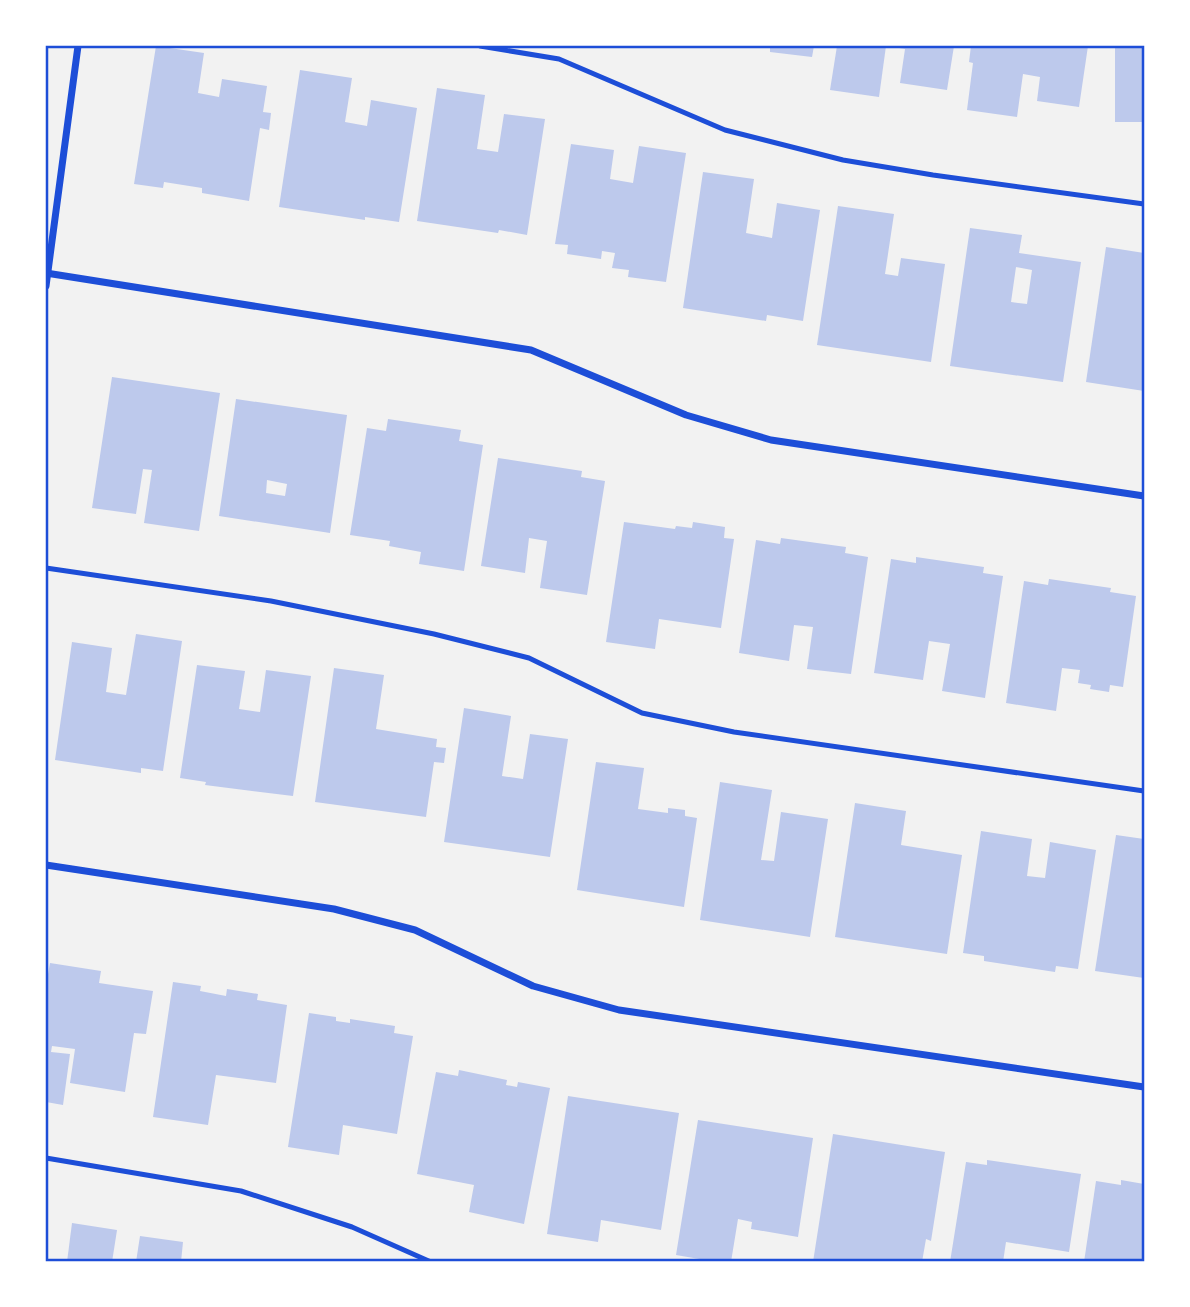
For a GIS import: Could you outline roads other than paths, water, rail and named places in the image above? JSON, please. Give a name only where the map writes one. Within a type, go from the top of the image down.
[{"type":"street","points":[[46,286],[78,46]]},
{"type":"street","points":[[46,273],[531,350],[686,415],[771,440],[1144,496]]},
{"type":"street","points":[[46,865],[334,909],[415,930],[533,986],[619,1010],[1144,1087]]},
{"type":"lane","points":[[480,46],[559,59],[725,130],[843,160],[1144,204]]},
{"type":"lane","points":[[46,568],[271,601],[434,634],[529,658],[642,713],[721,729],[1144,791]]},
{"type":"lane","points":[[46,1158],[241,1191],[352,1227],[431,1262]]}]
